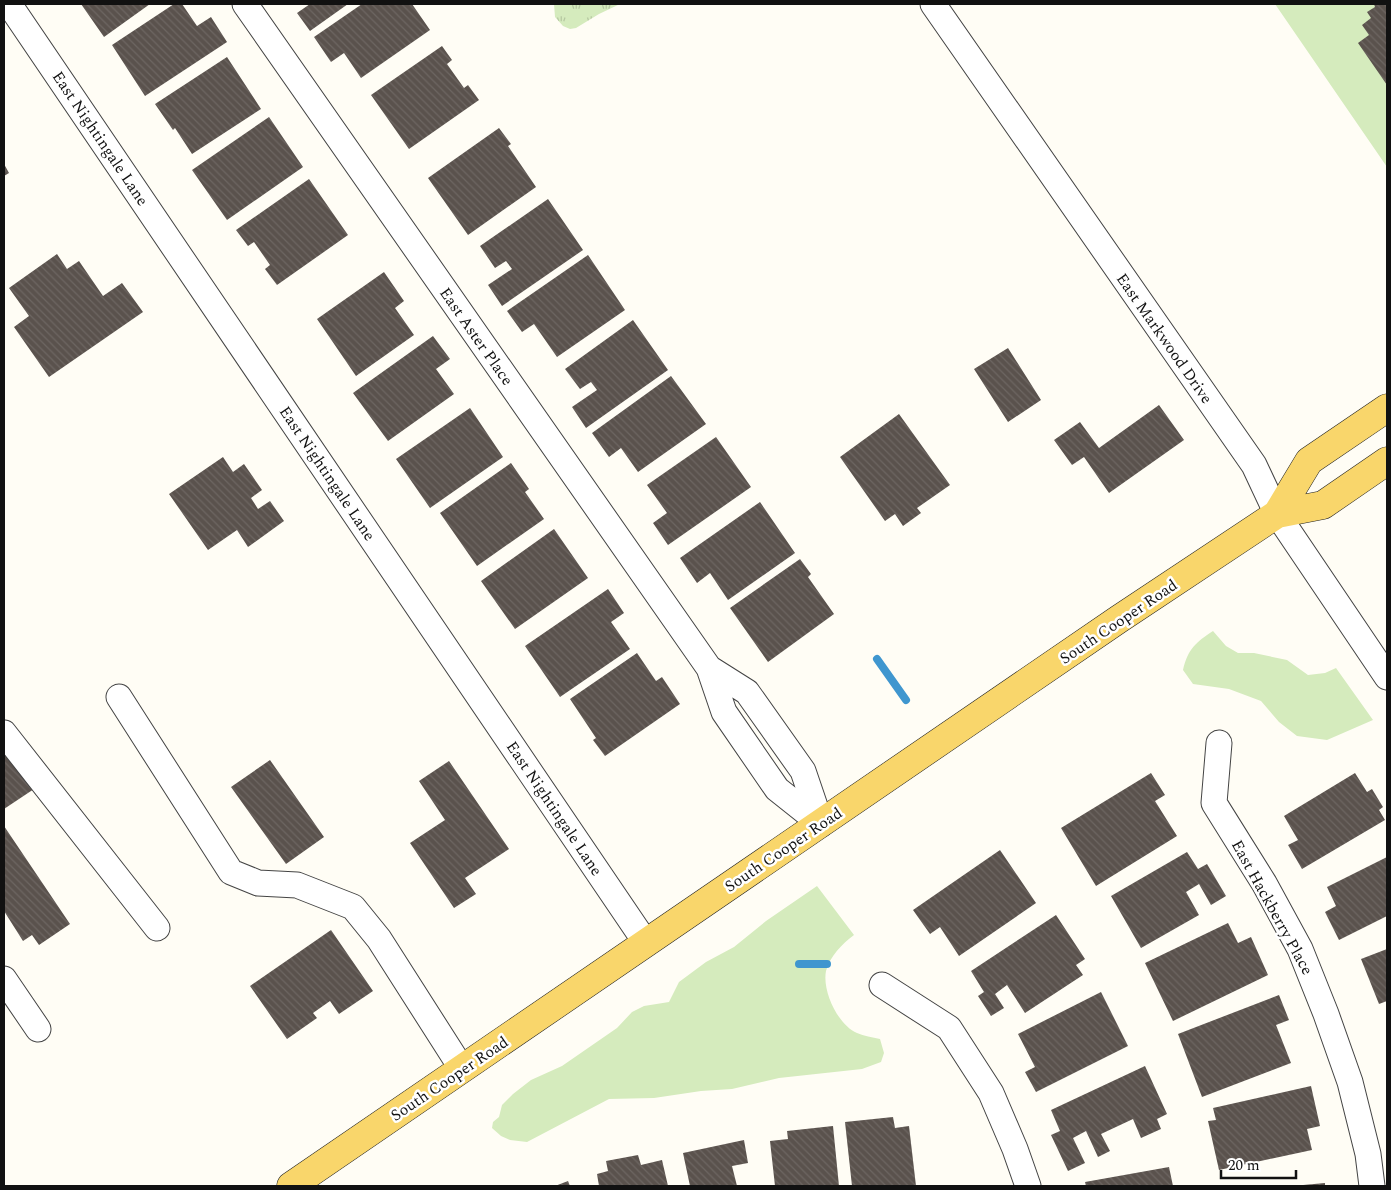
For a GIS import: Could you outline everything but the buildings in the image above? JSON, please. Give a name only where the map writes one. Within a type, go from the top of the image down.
[{"type":"main road","name":"South Cooper Road","points":[[1277,514],[1309,461],[1387,408]]},
{"type":"main road","name":"South Cooper Road","points":[[291,1186],[1111,625],[1277,514],[1324,505],[1387,461]]},
{"type":"street","name":"East Nightingale Lane","points":[[9,4],[646,943]]},
{"type":"street","name":"East Aster Place","points":[[245,4],[709,668],[724,712],[777,789],[820,824]]},
{"type":"street","name":"East Markwood Drive","points":[[933,4],[1254,465],[1277,514],[1387,677]]},
{"type":"street","name":"East Aster Place","points":[[709,668],[748,692],[802,771],[820,824]]},
{"type":"street","points":[[119,697],[231,872],[258,883],[297,885],[353,907],[379,939],[462,1069]]},
{"type":"street","points":[[736,729],[761,712]]},
{"type":"street","points":[[4,733],[157,928]]},
{"type":"street","name":"East Hackberry Place","points":[[1219,743],[1214,803],[1264,883],[1300,949],[1350,1082],[1368,1154],[1372,1186]]},
{"type":"street","points":[[4,979],[38,1029]]},
{"type":"street","points":[[882,985],[948,1028],[991,1093],[1015,1149],[1028,1186]]},
{"type":"green space","points":[[554,4],[620,4],[576,28],[570,29],[563,26],[555,17]]},
{"type":"green space","points":[[1275,4],[1387,4],[1387,167]]},
{"type":"green space","points":[[1213,631],[1226,646],[1238,653],[1254,653],[1287,660],[1308,675],[1325,673],[1336,668],[1373,720],[1327,740],[1297,736],[1279,722],[1261,701],[1229,689],[1193,684],[1183,670],[1187,657],[1190,651],[1202,639]]},
{"type":"green space","points":[[817,886],[854,935],[845,942],[830,960],[825,979],[829,997],[838,1015],[850,1029],[860,1034],[880,1039],[884,1053],[881,1062],[862,1069],[779,1078],[732,1089],[701,1091],[654,1098],[609,1099],[527,1142],[510,1140],[501,1136],[492,1128],[493,1122],[499,1117],[502,1105],[531,1080],[562,1066],[617,1028],[632,1012],[644,1006],[669,1002],[679,982],[706,962],[734,947],[766,921]]},
{"type":"waterway","points":[[877,659],[906,700]]},
{"type":"waterway","points":[[799,964],[827,964]]}]
